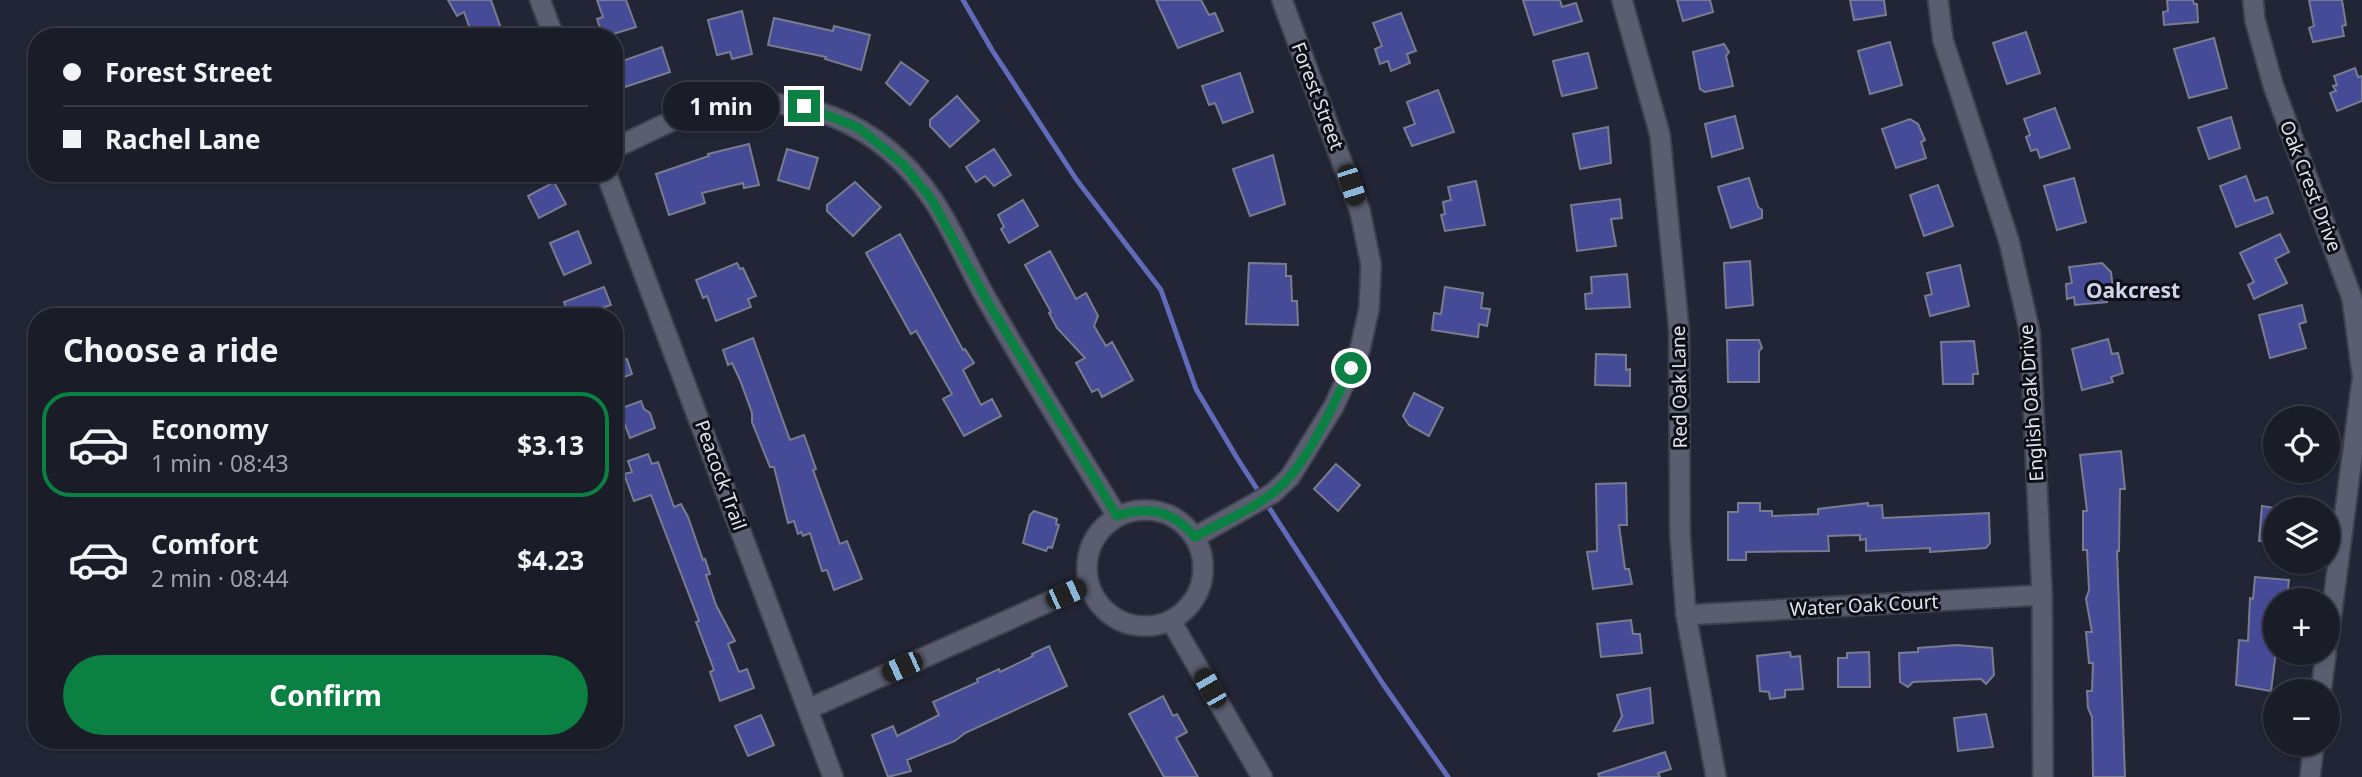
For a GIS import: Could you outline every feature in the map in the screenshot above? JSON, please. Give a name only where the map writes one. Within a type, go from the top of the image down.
[{"type":"street","points":[[540,0],[551,28]]},
{"type":"street","name":"Forest Street","points":[[1195,537],[1273,493],[1290,477],[1334,406],[1360,349],[1369,310],[1371,265],[1360,211],[1282,0]]},
{"type":"street","name":"Red Oak Lane","points":[[1622,0],[1661,148],[1679,330],[1680,534],[1686,615],[1716,777]]},
{"type":"street","name":"English Oak Drive","points":[[1938,0],[1943,40],[2009,242],[2030,333],[2042,594],[2043,777]]},
{"type":"street","name":"Oak Crest Drive","points":[[2253,0],[2255,20],[2273,85],[2352,298],[2362,373]]},
{"type":"street","points":[[623,144],[700,111],[751,101],[804,106],[859,128],[903,164],[932,200],[986,299],[1117,516]]},
{"type":"street","name":"Peacock Trail","points":[[609,182],[833,777]]},
{"type":"street","points":[[2335,588],[2362,380]]},
{"type":"street","points":[[1151,509],[1184,523],[1195,537],[1203,555],[1204,575],[1198,593],[1187,609],[1171,621],[1152,626],[1131,624],[1113,616],[1098,602],[1089,584],[1087,568],[1095,538],[1117,516],[1134,510],[1151,509]]},
{"type":"street","points":[[808,709],[1089,584]]},
{"type":"street","name":"Water Oak Court","points":[[1686,615],[2042,594]]},
{"type":"street","points":[[1171,621],[1262,777]]},
{"type":"street","points":[[2309,777],[2312,756]]},
{"type":"building","points":[[448,0],[491,0],[501,28],[470,28],[464,12],[457,16]]},
{"type":"building","points":[[597,0],[626,0],[636,27],[623,31],[623,28],[600,28],[597,19],[603,17]]},
{"type":"building","points":[[1156,0],[1201,0],[1209,15],[1215,13],[1223,31],[1178,48]]},
{"type":"building","points":[[1523,0],[1560,0],[1562,7],[1576,3],[1582,21],[1534,35]]},
{"type":"building","points":[[1677,0],[1710,0],[1713,12],[1683,21]]},
{"type":"building","points":[[1850,0],[1884,0],[1886,15],[1854,20]]},
{"type":"building","points":[[2167,0],[2193,0],[2194,4],[2197,4],[2198,22],[2164,25],[2163,12],[2168,11]]},
{"type":"building","points":[[2309,0],[2342,0],[2346,25],[2342,26],[2344,36],[2313,42],[2309,28],[2314,26]]},
{"type":"building","points":[[742,11],[752,54],[732,59],[730,52],[717,55],[708,20]]},
{"type":"building","points":[[1401,13],[1416,51],[1407,54],[1410,63],[1391,71],[1388,61],[1380,64],[1375,49],[1382,46],[1373,23]]},
{"type":"building","points":[[774,18],[833,31],[834,26],[870,35],[861,70],[825,59],[826,57],[768,45]]},
{"type":"building","points":[[2026,32],[2040,73],[2007,84],[1993,43]]},
{"type":"building","points":[[2214,38],[2227,88],[2189,98],[2174,49]]},
{"type":"building","points":[[1890,42],[1902,85],[1870,94],[1858,51]]},
{"type":"building","points":[[1724,44],[1729,52],[1726,56],[1733,86],[1705,92],[1700,89],[1693,52]]},
{"type":"building","points":[[662,47],[670,72],[623,88],[623,61]]},
{"type":"building","points":[[1588,53],[1597,88],[1562,96],[1553,61]]},
{"type":"building","points":[[901,62],[928,81],[910,105],[886,83]]},
{"type":"building","points":[[2355,68],[2358,77],[2362,76],[2362,101],[2337,111],[2330,93],[2336,91],[2333,86],[2337,85],[2334,76]]},
{"type":"building","points":[[1240,73],[1253,112],[1223,123],[1215,103],[1209,105],[1202,86]]},
{"type":"building","points":[[1438,90],[1454,132],[1412,146],[1404,128],[1415,124],[1407,102]]},
{"type":"building","points":[[957,96],[979,121],[950,147],[930,126],[930,120]]},
{"type":"building","points":[[2055,108],[2070,148],[2040,158],[2037,149],[2031,151],[2026,137],[2030,135],[2024,119]]},
{"type":"building","points":[[1735,116],[1743,148],[1712,157],[1705,124]]},
{"type":"building","points":[[2231,117],[2240,148],[2209,159],[2198,128]]},
{"type":"building","points":[[1910,119],[1918,124],[1925,140],[1921,142],[1926,158],[1896,168],[1882,129]]},
{"type":"building","points":[[1608,127],[1611,163],[1580,169],[1573,134]]},
{"type":"building","points":[[749,144],[759,185],[744,188],[743,183],[702,193],[705,203],[669,215],[656,174],[709,156],[708,154]]},
{"type":"building","points":[[787,149],[818,158],[809,189],[778,180]]},
{"type":"building","points":[[994,149],[1011,175],[994,186],[985,176],[976,182],[966,167]]},
{"type":"building","points":[[1273,155],[1285,204],[1250,216],[1233,169]]},
{"type":"building","points":[[2246,176],[2255,201],[2267,197],[2273,213],[2236,227],[2220,186]]},
{"type":"building","points":[[1749,178],[1758,207],[1762,210],[1762,218],[1731,228],[1718,187]]},
{"type":"building","points":[[2074,178],[2086,222],[2057,230],[2044,186]]},
{"type":"building","points":[[1476,181],[1485,225],[1445,231],[1441,215],[1445,214],[1443,202],[1451,200],[1448,187]]},
{"type":"building","points":[[554,182],[566,204],[539,218],[528,196]]},
{"type":"building","points":[[855,182],[881,207],[853,236],[827,211],[827,205]]},
{"type":"building","points":[[1938,185],[1953,226],[1924,236],[1910,195]]},
{"type":"building","points":[[1620,199],[1622,218],[1611,219],[1616,246],[1577,251],[1571,205]]},
{"type":"building","points":[[1023,200],[1038,226],[1009,243],[1001,229],[1004,227],[998,215]]},
{"type":"building","points":[[578,231],[591,263],[564,275],[550,243]]},
{"type":"building","points":[[900,234],[963,350],[965,349],[974,363],[963,370],[981,405],[992,399],[1001,416],[964,436],[943,399],[952,394],[916,331],[911,334],[866,253]]},
{"type":"building","points":[[2280,234],[2289,252],[2275,259],[2287,283],[2254,299],[2248,285],[2254,282],[2240,253]]},
{"type":"building","points":[[1050,251],[1076,299],[1086,293],[1098,316],[1094,326],[1106,346],[1112,342],[1133,380],[1102,397],[1098,389],[1092,392],[1076,363],[1085,358],[1057,328],[1025,265]]},
{"type":"building","points":[[1750,261],[1753,305],[1726,308],[1724,263]]},
{"type":"building","points":[[737,263],[740,269],[743,268],[756,296],[748,299],[751,307],[716,321],[707,296],[703,298],[696,280]]},
{"type":"building","points":[[1249,263],[1286,264],[1286,276],[1291,276],[1292,301],[1297,301],[1298,325],[1246,324]]},
{"type":"building","points":[[2102,263],[2111,272],[2113,290],[2106,291],[2107,302],[2075,305],[2074,297],[2067,299],[2066,284],[2072,283],[2069,267]]},
{"type":"building","points":[[1960,265],[1969,306],[1930,316],[1925,296],[1932,294],[1927,273]]},
{"type":"building","points":[[1627,274],[1630,307],[1586,309],[1585,294],[1592,293],[1591,277]]},
{"type":"building","points":[[604,287],[611,305],[602,308],[566,308],[564,302]]},
{"type":"building","points":[[1445,287],[1483,293],[1481,308],[1490,309],[1487,326],[1479,324],[1478,337],[1432,330],[1434,313],[1441,314]]},
{"type":"building","points":[[2302,305],[2306,322],[2299,324],[2306,348],[2270,358],[2259,315]]},
{"type":"building","points":[[753,338],[790,440],[804,435],[816,469],[813,470],[840,544],[847,541],[862,579],[834,590],[827,570],[822,571],[810,533],[803,536],[801,532],[798,534],[794,521],[788,523],[774,467],[770,467],[752,422],[752,413],[740,380],[732,363],[728,365],[723,350]]},
{"type":"building","points":[[2108,339],[2112,354],[2118,353],[2123,373],[2111,377],[2113,382],[2082,390],[2072,349]]},
{"type":"building","points":[[1727,340],[1759,340],[1762,348],[1759,351],[1759,382],[1728,382]]},
{"type":"building","points":[[1974,341],[1978,374],[1973,374],[1973,384],[1943,384],[1941,342]]},
{"type":"building","points":[[1596,354],[1626,355],[1626,370],[1630,369],[1630,386],[1595,385]]},
{"type":"building","points":[[627,359],[632,374],[623,378],[623,361]]},
{"type":"building","points":[[1414,393],[1443,408],[1429,436],[1409,425],[1403,416]]},
{"type":"building","points":[[641,401],[644,409],[650,413],[655,428],[630,438],[623,420],[623,408]]},
{"type":"building","points":[[2121,451],[2125,489],[2120,489],[2117,551],[2125,777],[2093,777],[2092,717],[2088,708],[2087,691],[2092,691],[2093,663],[2089,663],[2086,632],[2092,632],[2086,599],[2089,590],[2087,550],[2083,550],[2083,511],[2087,511],[2080,455]]},
{"type":"building","points":[[648,454],[652,464],[658,462],[674,507],[681,504],[688,517],[710,574],[706,575],[716,605],[735,641],[728,644],[739,672],[747,669],[754,688],[720,701],[710,672],[714,670],[696,622],[699,621],[651,495],[634,501],[624,474],[632,472],[628,461]]},
{"type":"building","points":[[1336,464],[1360,485],[1338,511],[1314,489]]},
{"type":"building","points":[[1626,483],[1627,525],[1619,525],[1625,569],[1629,569],[1632,584],[1593,589],[1587,552],[1597,551],[1596,484]]},
{"type":"building","points":[[1738,503],[1760,503],[1760,511],[1772,511],[1772,516],[1818,514],[1818,509],[1868,503],[1868,506],[1882,505],[1883,518],[1989,513],[1990,543],[1986,548],[1930,552],[1930,548],[1866,551],[1866,539],[1860,540],[1860,535],[1828,536],[1829,551],[1746,552],[1746,560],[1728,560],[1728,512],[1738,512]]},
{"type":"building","points":[[2262,506],[2263,542],[2259,541]]},
{"type":"building","points":[[1034,511],[1057,519],[1056,524],[1059,525],[1052,548],[1048,547],[1046,551],[1023,543],[1030,515]]},
{"type":"building","points":[[2255,577],[2289,580],[2288,588],[2263,588],[2263,665],[2274,665],[2272,679],[2263,679],[2263,690],[2236,685],[2239,640],[2248,641],[2250,598],[2253,599]]},
{"type":"building","points":[[1631,620],[1633,634],[1640,634],[1642,653],[1601,657],[1597,624]]},
{"type":"building","points":[[1957,645],[1992,648],[1994,675],[1986,684],[1981,679],[1913,682],[1908,687],[1900,682],[1899,653],[1918,652],[1918,648]]},
{"type":"building","points":[[1049,646],[1067,686],[965,733],[955,741],[907,760],[911,771],[888,777],[872,735],[893,726],[897,736],[939,715],[933,702],[978,682],[977,679],[999,669],[1000,672]]},
{"type":"building","points":[[1790,652],[1791,657],[1800,656],[1803,689],[1785,690],[1785,697],[1770,699],[1769,692],[1760,691],[1757,656]]},
{"type":"building","points":[[1869,652],[1870,687],[1838,687],[1838,658],[1847,658],[1847,653]]},
{"type":"building","points":[[1650,688],[1653,723],[1614,731],[1622,716],[1617,695]]},
{"type":"building","points":[[1163,696],[1173,716],[1177,714],[1187,732],[1176,738],[1198,777],[1164,777],[1129,714]]},
{"type":"building","points":[[1986,714],[1993,747],[1958,751],[1954,718]]},
{"type":"building","points":[[761,715],[774,745],[748,756],[735,726]]},
{"type":"building","points":[[1665,752],[1671,769],[1658,773],[1660,777],[1599,777],[1598,774]]},
{"type":"waterway","points":[[963,0],[992,50],[1076,179],[1161,290],[1196,389],[1237,458],[1383,684],[1448,777]]},
{"type":"district","name":"Oakcrest","points":[[2133,291]]},
{"type":"route","points":[[804,106],[859,128],[903,164],[932,200],[986,299],[1117,516],[1134,510],[1151,509],[1184,523],[1195,537],[1273,493],[1290,477],[1334,406],[1351,368]]}]
